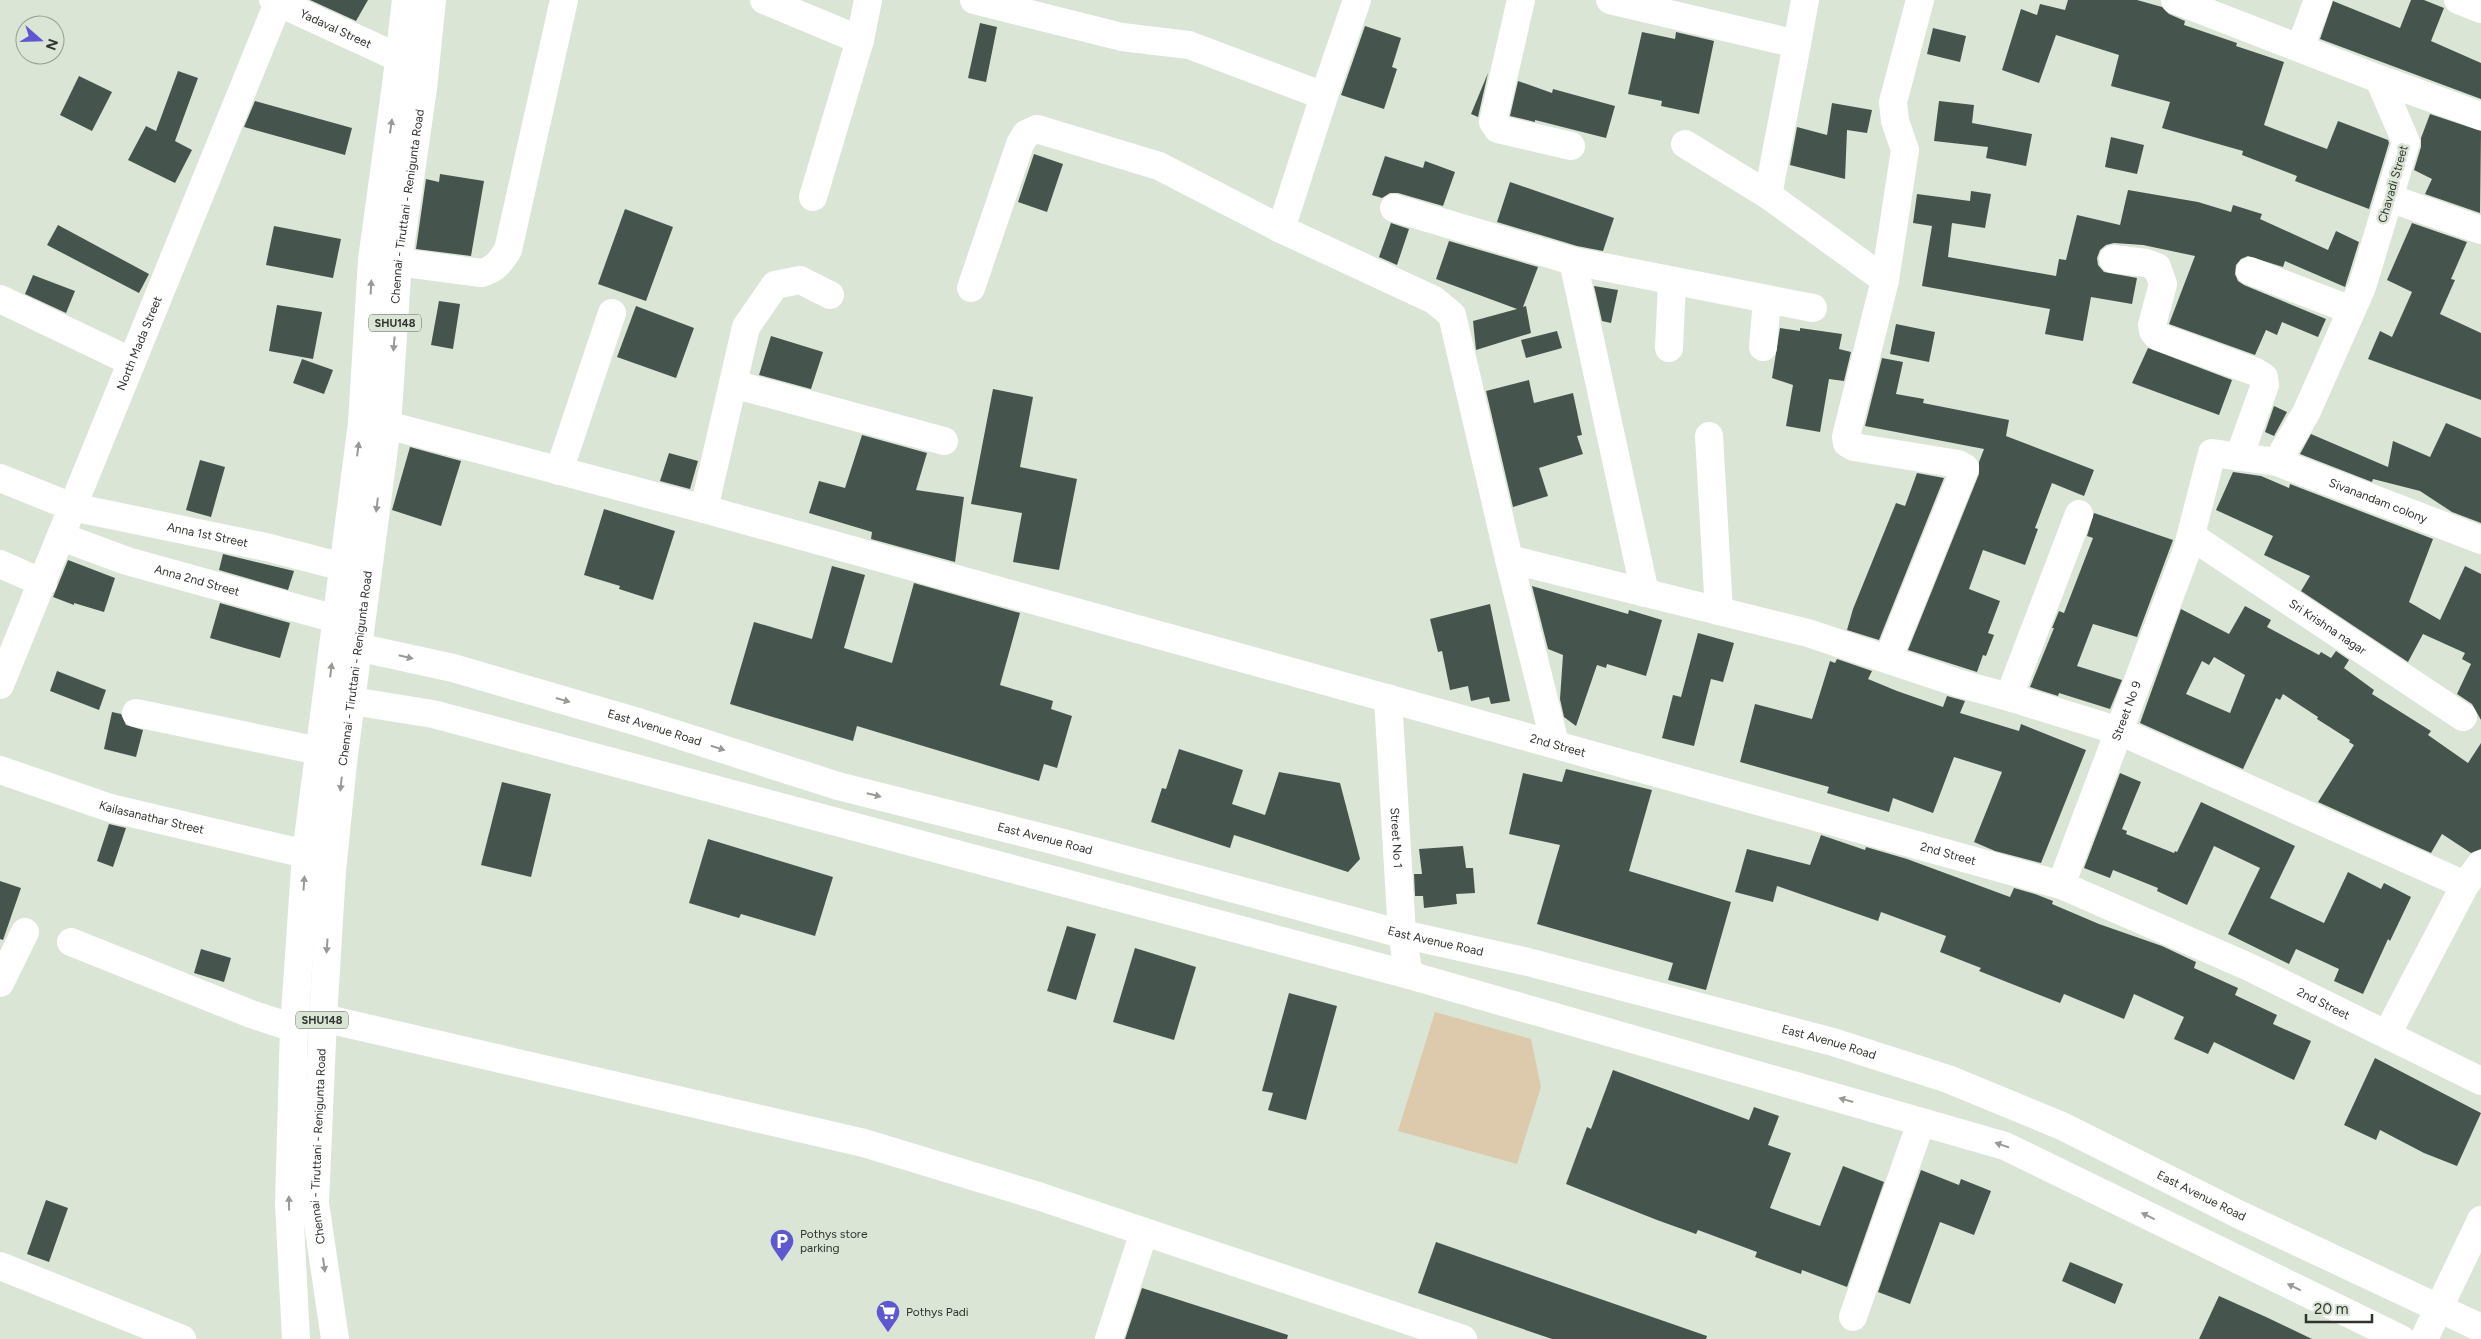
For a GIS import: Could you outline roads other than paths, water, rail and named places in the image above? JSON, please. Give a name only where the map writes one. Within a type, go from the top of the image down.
[{"type":"street","name":"Chennai - Tiruttani - Renigunta Road","points":[[343,636],[387,425],[412,59],[406,0]]},
{"type":"street","name":"Chennai - Tiruttani - Renigunta Road","points":[[335,1339],[315,1203],[332,871],[343,764],[340,700],[343,636],[343,567],[362,423],[372,260],[412,59],[432,0]]},
{"type":"street","points":[[398,262],[481,273],[491,271],[508,250],[564,0]]},
{"type":"street","points":[[764,0],[860,40]]},
{"type":"street","points":[[813,197],[860,40],[868,0]]},
{"type":"street","points":[[974,0],[1122,37],[1189,45],[1324,96]]},
{"type":"street","points":[[1281,230],[1357,0]]},
{"type":"street","points":[[1521,0],[1493,122],[1498,129],[1571,146]]},
{"type":"street","points":[[1610,0],[1797,44]]},
{"type":"street","points":[[1768,195],[1805,0]]},
{"type":"street","points":[[1888,659],[1964,475],[1965,468],[1958,464],[1854,446],[1847,443],[1846,437],[1885,280],[1905,150],[1895,122],[1893,102],[1920,0]]},
{"type":"street","points":[[2175,0],[2379,79],[2481,116]]},
{"type":"street","points":[[2300,48],[2318,0]]},
{"type":"street","points":[[2458,0],[2481,9]]},
{"type":"street","name":"Yadaval Street","points":[[275,2],[412,59]]},
{"type":"street","name":"North Mada Street","points":[[0,685],[8,644],[43,583],[275,2]]},
{"type":"street","name":"Chavadi Street","points":[[2277,462],[2306,413],[2362,288],[2406,142],[2379,79]]},
{"type":"street","points":[[971,288],[1020,144],[1026,134],[1038,129],[1159,166],[1281,230],[1434,300],[1452,315],[1509,559],[1555,744]]},
{"type":"street","points":[[1685,144],[1768,195],[1885,280]]},
{"type":"street","points":[[2389,198],[2481,230]]},
{"type":"street","points":[[1394,208],[1573,261],[1672,282],[1812,308]]},
{"type":"street","points":[[2113,259],[2146,263],[2157,268],[2163,284],[2152,325],[2153,331],[2158,336],[2256,372],[2264,377],[2265,385],[2239,456]]},
{"type":"street","points":[[1573,261],[1645,593]]},
{"type":"street","points":[[2250,271],[2351,310]]},
{"type":"street","points":[[704,509],[746,327],[775,285],[800,280],[830,295]]},
{"type":"street","points":[[1669,348],[1672,282]]},
{"type":"street","points":[[0,299],[132,362]]},
{"type":"street","points":[[1763,347],[1767,300]]},
{"type":"street","points":[[559,471],[612,313]]},
{"type":"street","points":[[733,384],[944,441]]},
{"type":"street","name":"2nd Street","points":[[387,425],[704,509],[2061,885],[2249,967],[2481,1081]]},
{"type":"street","points":[[1709,436],[1719,611]]},
{"type":"street","name":"Street No 9","points":[[2061,885],[2191,536],[2212,453],[2239,456]]},
{"type":"street","name":"Sivanandam colony","points":[[2239,456],[2277,462],[2481,540]]},
{"type":"street","name":"Anna 1st Street","points":[[0,478],[72,507],[266,547],[343,567]]},
{"type":"street","points":[[2009,696],[2079,514]]},
{"type":"street","name":"Sri Krishna nagar","points":[[2191,536],[2463,717]]},
{"type":"street","name":"Anna 2nd Street","points":[[62,537],[343,636]]},
{"type":"street","points":[[1509,559],[1808,634],[1961,684],[2009,696],[2119,731],[2473,874],[2387,1034]]},
{"type":"street","points":[[0,564],[43,583]]},
{"type":"street","name":"East Avenue Road","points":[[343,636],[638,722],[838,786],[1056,841],[1402,934],[1528,962],[1833,1042],[1948,1079],[2062,1126],[2238,1214],[2438,1306],[2481,1328]]},
{"type":"street","name":"Street No 1","points":[[1388,698],[1402,934],[1409,975]]},
{"type":"street","name":"Chennai - Tiruttani - Renigunta Road","points":[[296,1339],[289,1204],[294,1028],[306,854],[319,751],[340,700]]},
{"type":"street","points":[[340,700],[434,714],[1409,975],[2005,1146],[2401,1339]]},
{"type":"street","points":[[136,713],[319,751]]},
{"type":"street","name":"Kailasanathar Street","points":[[0,770],[110,808],[306,854]]},
{"type":"street","points":[[0,983],[25,932]]},
{"type":"street","points":[[71,942],[251,1014],[294,1028]]},
{"type":"street","points":[[323,1018],[864,1143],[1038,1196],[1462,1339]]},
{"type":"street","points":[[1853,1317],[1921,1122]]},
{"type":"street","points":[[2424,1339],[2438,1306],[2481,1220]]},
{"type":"street","points":[[1109,1339],[1144,1232]]},
{"type":"street","points":[[0,1266],[182,1339]]},
{"type":"place","name":"Pothys store parking","points":[[782,1262]]},
{"type":"place","name":"Pothys Padi","points":[[888,1333]]}]
